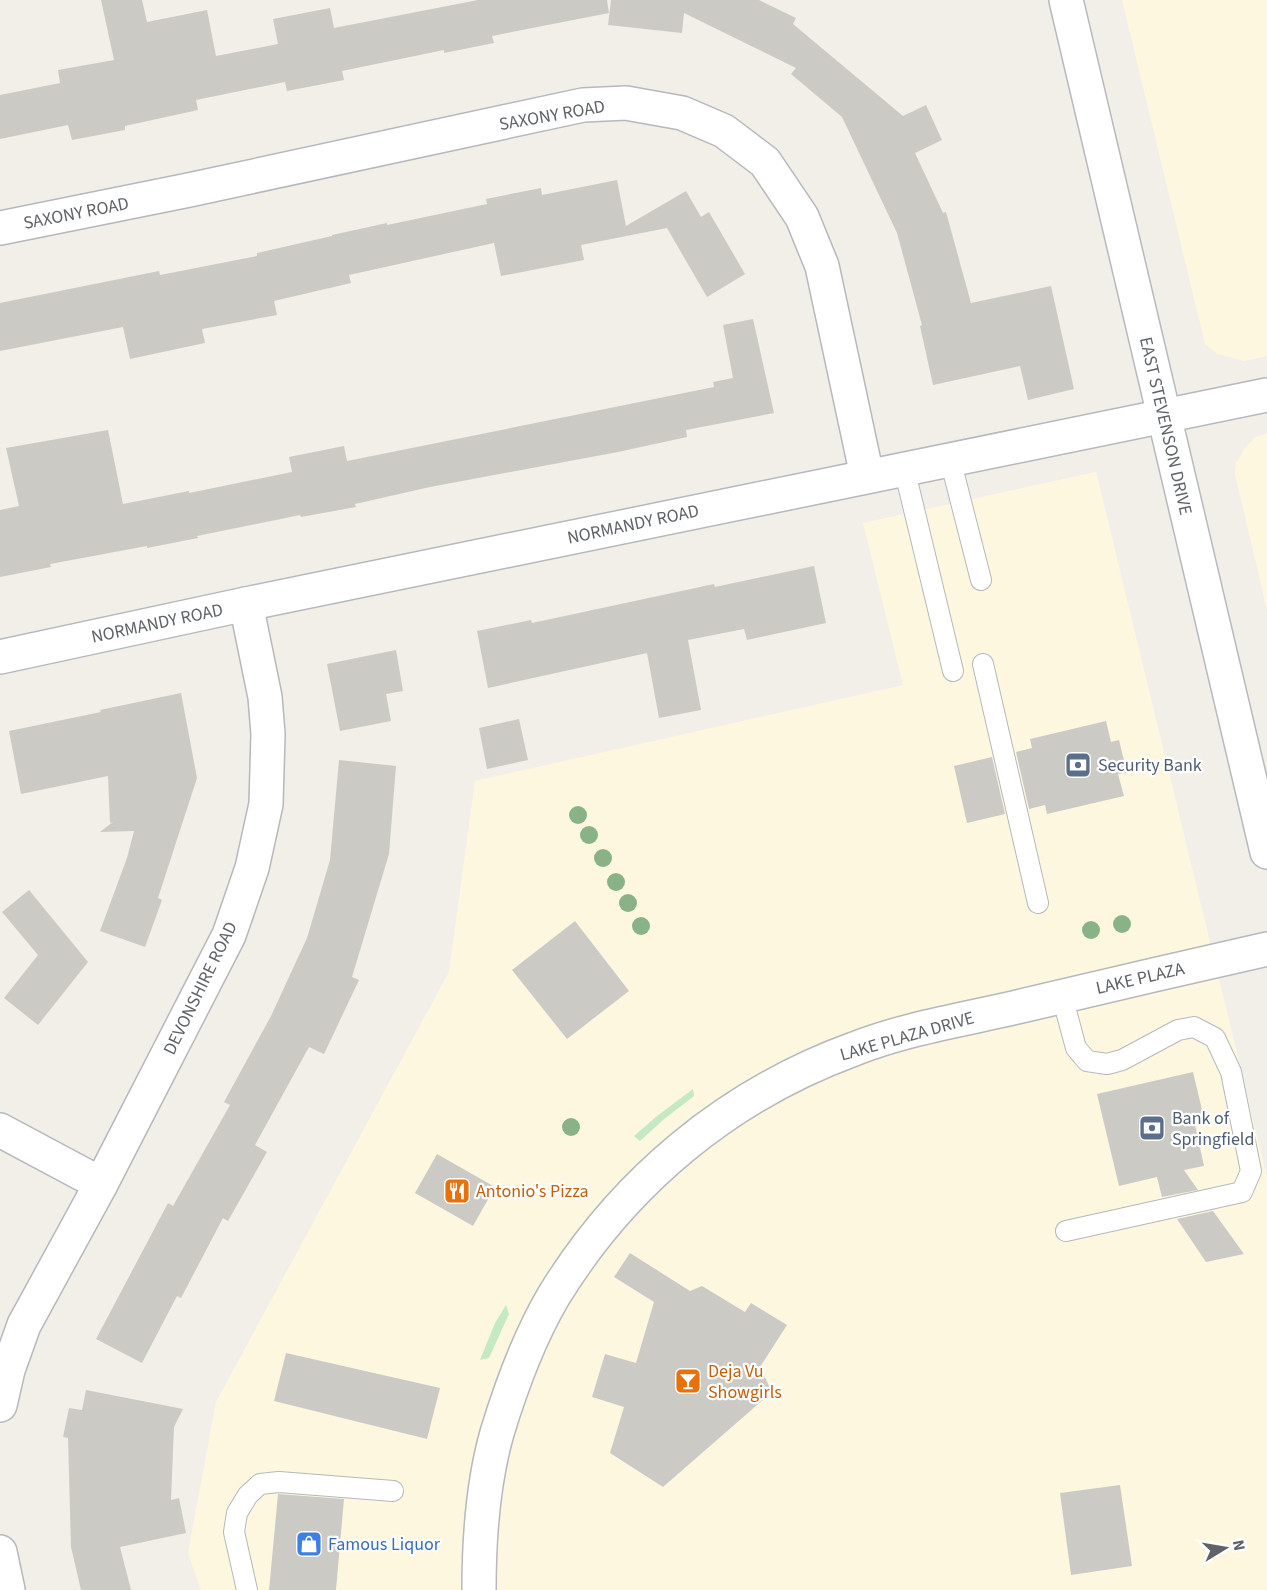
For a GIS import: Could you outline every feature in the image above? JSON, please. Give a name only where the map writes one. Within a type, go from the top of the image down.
[{"type":"street","name":"EAST STEVENSON DRIVE","points":[[1066,0],[1267,852]]},
{"type":"street","name":"SAXONY ROAD","points":[[0,228],[583,105],[626,103],[682,113],[724,130],[765,162],[802,218],[822,266],[867,476]]},
{"type":"street","name":"NORMANDY ROAD","points":[[0,657],[246,604],[1267,395]]},
{"type":"street","name":"DEVONSHIRE ROAD","points":[[0,1405],[8,1370],[24,1325],[101,1184],[229,935],[252,868],[266,804],[268,734],[265,697],[246,604]]},
{"type":"street","name":"LAKE PLAZA","points":[[1014,1008],[1267,949]]},
{"type":"street","name":"LAKE PLAZA DRIVE","points":[[479,1590],[483,1506],[496,1435],[526,1353],[552,1299],[607,1221],[683,1145],[733,1108],[790,1076],[854,1048],[920,1028],[1014,1008]]},
{"type":"street","points":[[0,1130],[101,1184]]},
{"type":"street","points":[[0,1552],[8,1590]]},
{"type":"lane","points":[[950,459],[981,580]]},
{"type":"lane","points":[[904,468],[953,671]]},
{"type":"lane","points":[[983,664],[1038,903]]},
{"type":"lane","points":[[1062,996],[1076,1048],[1087,1061],[1107,1064],[1122,1060],[1178,1030],[1194,1027],[1215,1038],[1231,1072],[1251,1172],[1242,1192],[1066,1231]]},
{"type":"lane","points":[[247,1590],[234,1532],[237,1513],[248,1495],[260,1484],[279,1482],[393,1491]]},
{"type":"shaded area","points":[[1122,0],[1267,0],[1267,356],[1244,361],[1217,354],[1205,344]]},
{"type":"shaded area","points":[[1267,433],[1267,610],[1235,474],[1236,463],[1244,449],[1254,438]]},
{"type":"shaded area","points":[[1096,472],[1267,1177],[1267,1590],[201,1590],[188,1553],[216,1402],[449,972],[475,781],[903,685],[863,523]]},
{"type":"green space","points":[[693,1089],[694,1096],[640,1141],[634,1136],[657,1116]]},
{"type":"green space","points":[[506,1305],[509,1314],[489,1358],[480,1360],[495,1323]]},
{"type":"building","points":[[101,0],[142,0],[147,22],[207,10],[216,56],[278,44],[273,19],[330,8],[334,28],[478,0],[607,0],[609,13],[492,36],[494,43],[444,53],[444,50],[342,71],[344,80],[287,91],[285,82],[196,100],[198,110],[125,126],[125,130],[72,140],[68,125],[0,139],[0,95],[60,83],[58,70],[114,60]]},
{"type":"building","points":[[611,0],[759,0],[796,18],[793,24],[903,116],[926,105],[942,140],[915,153],[943,213],[946,212],[971,303],[1051,286],[1074,389],[1028,400],[1020,366],[933,385],[920,326],[922,325],[897,233],[842,117],[791,74],[796,68],[684,13],[682,33],[608,25]]},
{"type":"building","points":[[617,180],[626,226],[686,191],[701,217],[709,212],[745,274],[707,297],[667,228],[581,245],[584,260],[501,276],[494,243],[349,275],[351,283],[274,301],[277,315],[202,329],[205,343],[130,359],[123,327],[0,351],[0,303],[159,271],[160,275],[257,256],[257,253],[332,235],[487,204],[486,199],[541,188],[542,195]]},
{"type":"building","points":[[753,319],[774,413],[686,430],[687,437],[618,452],[430,487],[355,504],[356,507],[301,517],[300,515],[147,548],[147,546],[50,564],[51,567],[0,577],[0,510],[19,506],[6,448],[108,430],[123,504],[189,491],[189,493],[292,472],[289,457],[344,446],[347,461],[714,387],[713,382],[733,378],[723,325]]},
{"type":"building","points":[[814,566],[826,623],[747,640],[744,629],[688,640],[701,710],[659,718],[647,653],[488,688],[477,631],[531,620],[532,623],[714,584],[715,587]]},
{"type":"building","points":[[396,650],[403,691],[386,694],[391,721],[340,731],[327,664]]},
{"type":"building","points":[[181,693],[197,778],[158,898],[162,900],[145,947],[100,931],[127,858],[134,831],[100,832],[113,822],[110,823],[108,776],[21,794],[9,731]]},
{"type":"building","points":[[519,719],[528,760],[487,769],[479,728]]},
{"type":"building","points":[[1106,721],[1111,742],[1119,740],[1127,773],[1118,774],[1124,796],[1047,814],[1045,805],[1029,809],[1016,752],[1032,748],[1030,739]]},
{"type":"building","points":[[992,757],[1005,814],[967,823],[954,766]]},
{"type":"building","points":[[339,760],[396,766],[389,854],[352,977],[359,980],[324,1054],[309,1047],[255,1145],[267,1152],[228,1221],[223,1218],[181,1298],[177,1296],[142,1363],[96,1339],[168,1203],[173,1206],[230,1105],[224,1102],[271,1016],[307,938],[330,860]]},
{"type":"building","points":[[29,890],[88,962],[38,1025],[4,998],[38,955],[2,912]]},
{"type":"building","points":[[575,921],[629,991],[567,1039],[512,970]]},
{"type":"building","points":[[1193,1072],[1204,1118],[1194,1120],[1204,1166],[1184,1170],[1198,1190],[1162,1197],[1157,1177],[1119,1186],[1097,1094]]},
{"type":"building","points":[[437,1154],[495,1187],[473,1226],[415,1193]]},
{"type":"building","points":[[1213,1211],[1244,1254],[1206,1262],[1177,1219]]},
{"type":"building","points":[[630,1253],[690,1291],[702,1286],[745,1312],[751,1303],[787,1325],[760,1367],[772,1392],[663,1487],[610,1453],[624,1407],[592,1397],[605,1354],[636,1363],[654,1302],[614,1277]]},
{"type":"building","points":[[286,1353],[440,1388],[427,1439],[274,1401]]},
{"type":"building","points":[[86,1390],[183,1409],[174,1427],[171,1500],[179,1498],[186,1533],[120,1547],[131,1590],[81,1590],[71,1547],[68,1438],[63,1437],[69,1408],[82,1410]]},
{"type":"building","points":[[1120,1485],[1132,1566],[1071,1575],[1060,1493]]},
{"type":"building","points":[[278,1494],[344,1499],[336,1590],[269,1590]]},
{"type":"place","name":"Security Bank","points":[[1078,765]]},
{"type":"place","name":"Bank of Springfield","points":[[1152,1128]]},
{"type":"place","name":"Antonio's Pizza","points":[[457,1191]]},
{"type":"place","name":"Deja Vu Showgirls","points":[[688,1381]]},
{"type":"place","name":"Famous Liquor","points":[[309,1544]]}]
